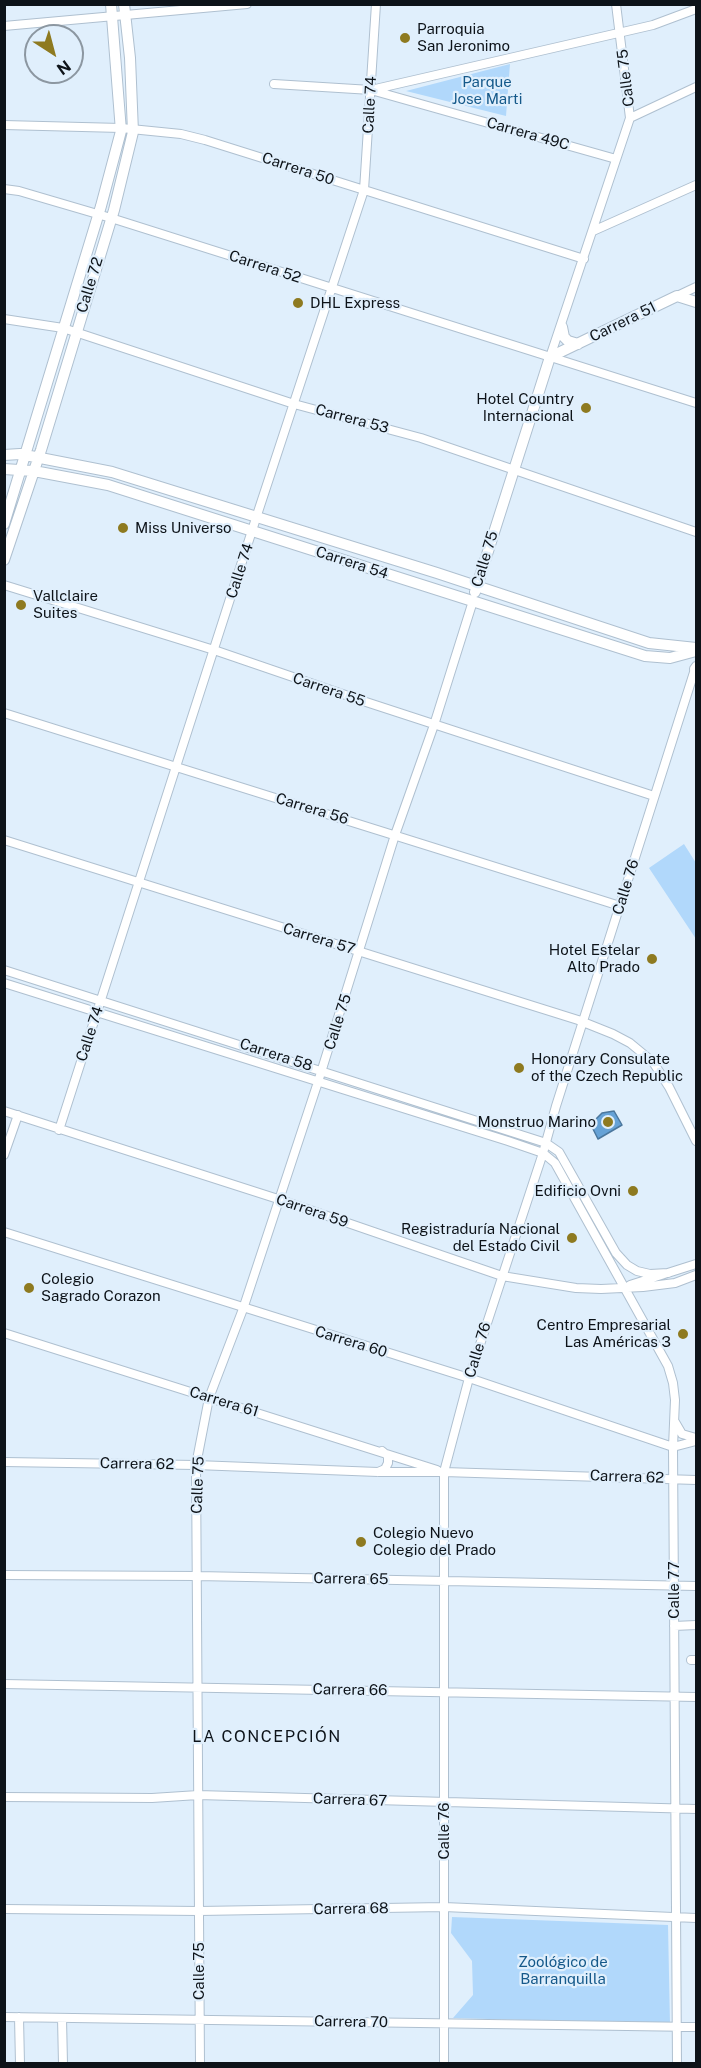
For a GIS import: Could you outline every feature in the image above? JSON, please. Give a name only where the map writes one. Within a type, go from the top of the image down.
[{"type":"main road","name":"Calle 72","points":[[4,524],[98,215],[121,128],[112,10]]},
{"type":"main road","name":"Calle 72","points":[[4,560],[34,471],[111,218],[134,129],[125,10]]},
{"type":"main road","points":[[677,296],[696,302]]},
{"type":"main road","name":"Carrera 51","points":[[550,357],[677,296]]},
{"type":"main road","points":[[562,327],[564,337],[578,344]]},
{"type":"main road","name":"Calle 75","points":[[473,601],[550,357]]},
{"type":"main road","name":"Carrera 54","points":[[4,454],[38,457],[111,472],[649,643],[696,650]]},
{"type":"main road","name":"Carrera 54","points":[[4,469],[21,469],[108,485],[645,656],[669,658],[696,650]]},
{"type":"main road","points":[[137,494],[140,481]]},
{"type":"main road","points":[[354,564],[358,549]]},
{"type":"main road","points":[[573,634],[577,619]]},
{"type":"street","points":[[4,26],[112,10],[247,4]]},
{"type":"street","name":"Calle 74","points":[[59,1130],[256,517],[364,190],[376,4]]},
{"type":"street","name":"Calle 75","points":[[550,357],[562,327],[630,118],[616,4]]},
{"type":"street","points":[[274,84],[371,90],[620,33],[652,25],[696,9]]},
{"type":"street","points":[[630,118],[696,87]]},
{"type":"street","name":"Carrera 49C","points":[[371,90],[616,159]]},
{"type":"street","name":"Carrera 50","points":[[4,125],[121,128],[182,134],[584,259]]},
{"type":"street","points":[[593,231],[696,185]]},
{"type":"street","name":"Carrera 52","points":[[4,189],[19,191],[111,218],[696,403]]},
{"type":"street","name":"Carrera 51","points":[[677,296],[696,287]]},
{"type":"street","name":"Carrera 53","points":[[4,319],[63,328],[294,404],[421,438],[696,532]]},
{"type":"street","name":"Carrera 55","points":[[4,585],[214,650],[434,725],[654,796]]},
{"type":"street","name":"Calle 75","points":[[200,2064],[196,1465],[209,1398],[243,1309],[473,601]]},
{"type":"street","name":"Calle 76","points":[[444,2064],[444,1472],[469,1378],[543,1153],[696,667]]},
{"type":"street","name":"Carrera 56","points":[[4,713],[620,906]]},
{"type":"street","name":"Carrera 57","points":[[4,840],[584,1022],[613,1034],[630,1043],[653,1062],[696,1141]]},
{"type":"street","name":"Carrera 58","points":[[4,970],[546,1143]]},
{"type":"street","name":"Carrera 58","points":[[4,983],[543,1153]]},
{"type":"street","points":[[439,1120],[442,1109]]},
{"type":"street","name":"Carrera 59","points":[[4,1111],[278,1199],[502,1276],[576,1288],[643,1287],[675,1283],[696,1275]]},
{"type":"street","points":[[448,1123],[451,1112]]},
{"type":"street","points":[[4,1155],[18,1115]]},
{"type":"street","points":[[546,1143],[560,1152],[621,1259],[637,1271],[650,1274],[668,1273]]},
{"type":"street","name":"Calle 77","points":[[543,1153],[555,1164],[668,1366],[674,1383],[676,2064]]},
{"type":"street","name":"Carrera 60","points":[[4,1232],[243,1309],[469,1378],[673,1447]]},
{"type":"street","points":[[624,1287],[696,1264]]},
{"type":"street","name":"Carrera 61","points":[[4,1333],[444,1472]]},
{"type":"street","points":[[675,1421],[682,1434],[696,1440]]},
{"type":"street","points":[[673,1447],[696,1440]]},
{"type":"street","points":[[378,1472],[385,1469],[388,1463],[387,1456],[382,1451]]},
{"type":"street","name":"Carrera 62","points":[[4,1462],[196,1465],[696,1480]]},
{"type":"street","name":"Carrera 65","points":[[4,1575],[197,1576],[696,1586]]},
{"type":"street","points":[[674,1626],[696,1625]]},
{"type":"street","name":"Carrera 66","points":[[4,1684],[696,1697]]},
{"type":"street","name":"Carrera 67","points":[[4,1797],[198,1796],[696,1809]]},
{"type":"street","name":"Carrera 68","points":[[4,1909],[199,1911],[444,1907],[696,1918]]},
{"type":"street","name":"Carrera 70","points":[[4,2017],[696,2027]]},
{"type":"street","points":[[19,2017],[20,2064]]},
{"type":"street","points":[[62,2018],[63,2064]]},
{"type":"green space","name":"Parque Jose Marti","points":[[510,64],[506,116],[406,91]]},
{"type":"green space","points":[[684,844],[696,863],[696,939],[649,868]]},
{"type":"green space","name":"Zoológico de Barranquilla","points":[[452,1917],[668,1925],[670,2024],[453,2018],[473,1995],[472,1961],[451,1933]]},
{"type":"shaded area","name":"Monstruo Marino","points":[[614,1111],[622,1125],[598,1139],[592,1127],[596,1119],[602,1113]]},
{"type":"place","name":"Parroquia San Jeronimo","points":[[405,38]]},
{"type":"place","name":"DHL Express","points":[[298,303]]},
{"type":"place","name":"Hotel Country Internacional","points":[[586,408]]},
{"type":"place","name":"Miss Universo","points":[[123,528]]},
{"type":"place","name":"Vallclaire Suites","points":[[21,605]]},
{"type":"place","name":"Hotel Estelar Alto Prado","points":[[652,959]]},
{"type":"place","name":"Honorary Consulate of the Czech Republic","points":[[519,1068]]},
{"type":"place","name":"Monstruo Marino","points":[[608,1122]]},
{"type":"place","name":"Edificio Ovni","points":[[633,1191]]},
{"type":"place","name":"Registraduría Nacional del Estado Civil","points":[[572,1238]]},
{"type":"place","name":"Colegio Sagrado Corazon","points":[[29,1288]]},
{"type":"place","name":"Centro Empresarial Las Américas 3","points":[[683,1334]]},
{"type":"place","name":"Colegio Nuevo Colegio del Prado","points":[[361,1542]]},
{"type":"district","name":"LA CONCEPCIÓN","points":[[267,1737]]}]
